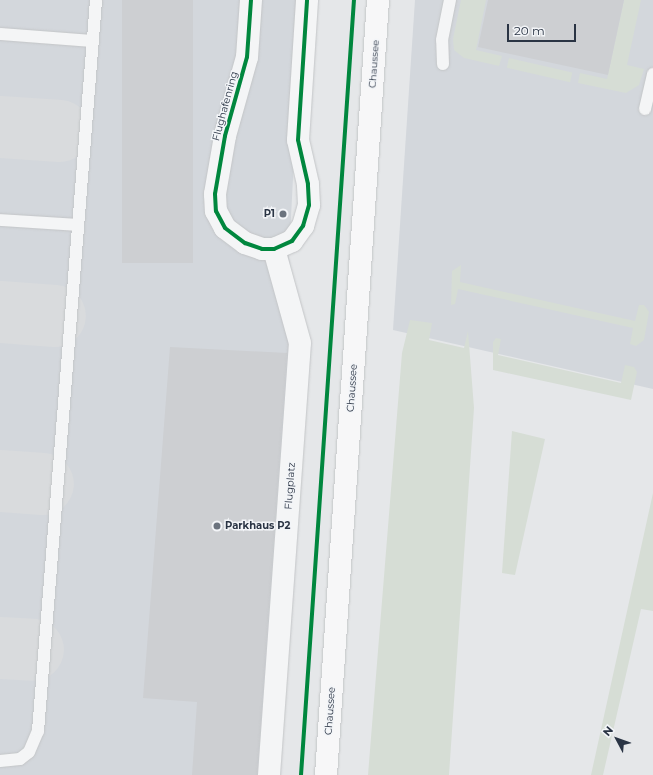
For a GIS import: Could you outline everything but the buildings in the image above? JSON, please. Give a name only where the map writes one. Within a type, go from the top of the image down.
[{"type":"main road","name":"Chaussee","points":[[326,775],[378,0]]},
{"type":"street","name":"Flughafenring","points":[[251,0],[247,57],[225,136],[215,194],[216,211],[225,228],[254,248],[274,249],[292,241],[299,233],[309,205],[308,184],[298,140],[307,0]]},
{"type":"street","name":"Flugplatz","points":[[270,775],[300,343],[274,249]]},
{"type":"lane","points":[[0,761],[20,759],[29,752],[38,731],[96,0]]},
{"type":"lane","points":[[443,64],[442,40],[450,0]]},
{"type":"lane","points":[[0,34],[93,41]]},
{"type":"lane","points":[[645,109],[653,74]]},
{"type":"lane","points":[[0,220],[77,225]]},
{"type":"shaded area","points":[[0,0],[302,0],[289,257],[300,343],[269,775],[0,775]]},
{"type":"shaded area","points":[[415,0],[653,0],[653,389],[393,330]]},
{"type":"shaded area","points":[[461,0],[486,0],[476,50],[502,56],[499,66],[464,58],[454,50],[453,39]]},
{"type":"shaded area","points":[[624,0],[641,0],[627,65],[644,69],[639,85],[626,93],[578,83],[580,73],[607,79]]},
{"type":"shaded area","points":[[509,58],[572,73],[570,82],[507,68]]},
{"type":"shaded area","points":[[461,265],[460,282],[635,321],[639,305],[644,305],[649,312],[644,340],[636,346],[630,344],[633,328],[458,289],[455,304],[451,305],[452,271]]},
{"type":"shaded area","points":[[410,320],[432,323],[429,340],[464,348],[468,331],[474,408],[449,775],[368,775],[402,353]]},
{"type":"shaded area","points":[[496,338],[501,339],[498,355],[621,383],[625,365],[634,367],[637,372],[631,400],[493,370],[493,342]]},
{"type":"shaded area","points":[[512,431],[545,439],[515,575],[502,573]]},
{"type":"shaded area","points":[[653,493],[653,611],[641,609],[603,775],[591,775]]},
{"type":"taxiway","points":[[0,127],[60,131]]},
{"type":"taxiway","points":[[0,312],[55,316]]},
{"type":"taxiway","points":[[0,481],[43,484]]},
{"type":"taxiway","points":[[0,648],[33,650]]},
{"type":"cycle path","points":[[251,0],[247,57],[225,136],[215,194],[216,211],[225,228],[245,243],[262,249],[274,249],[292,241],[303,226],[309,205],[308,184],[298,140],[307,0]]},
{"type":"cycle path","points":[[301,775],[354,0]]},
{"type":"place","name":"P1","points":[[283,214]]},
{"type":"place","name":"Parkhaus P2","points":[[217,526]]}]
